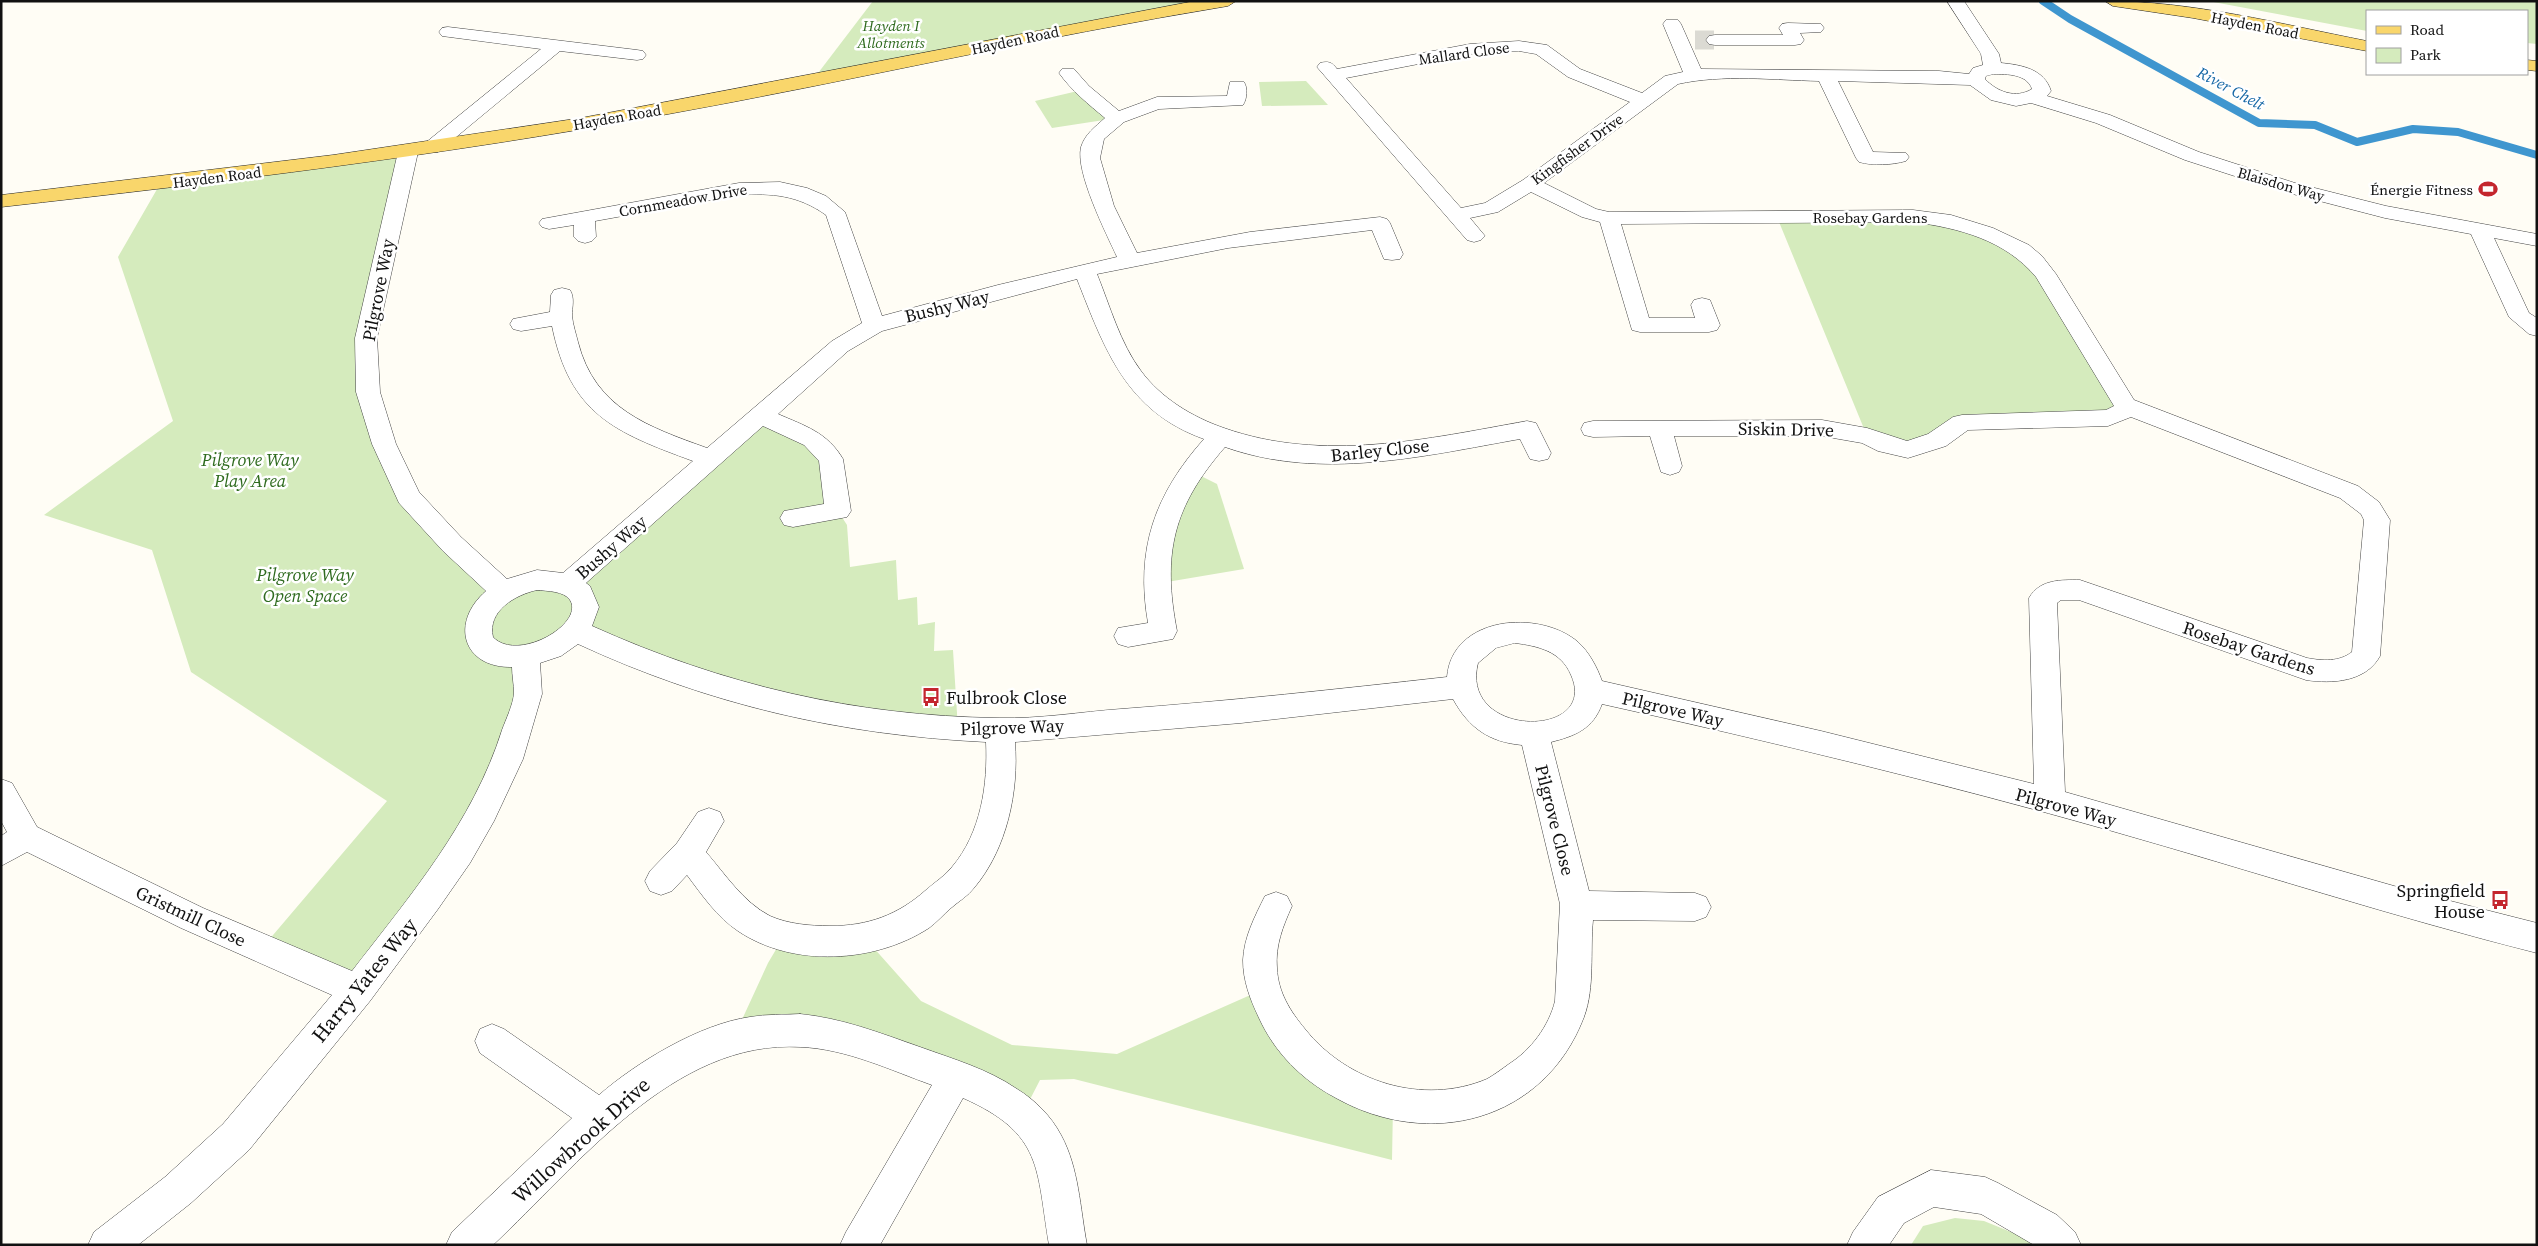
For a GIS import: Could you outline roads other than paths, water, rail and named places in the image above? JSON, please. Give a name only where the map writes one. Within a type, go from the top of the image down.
[{"type":"main road","name":"Hayden Road","points":[[1,201],[408,152],[688,104],[1112,20],[1228,1]]},
{"type":"main road","name":"Hayden Road","points":[[2113,1],[2193,13],[2366,46]]},
{"type":"street","points":[[1955,1],[1990,54],[1993,68]]},
{"type":"street","points":[[1672,24],[1687,40],[1694,75]]},
{"type":"street","points":[[1715,40],[1795,40],[1788,28],[1816,28]]},
{"type":"street","points":[[448,32],[637,55]]},
{"type":"street","points":[[431,148],[555,46]]},
{"type":"street","name":"Mallard Close","points":[[1456,215],[1330,71],[1470,50],[1520,46],[1541,50],[1550,54],[1562,66],[1574,73],[1643,100]]},
{"type":"street","points":[[1974,80],[1979,72],[1993,68],[2008,68],[2034,78],[2041,85],[2042,91],[2034,98]]},
{"type":"street","points":[[1068,73],[1082,90],[1117,118]]},
{"type":"street","name":"Kingfisher Drive","points":[[1456,215],[1491,208],[1530,184],[1672,80],[1694,75],[1974,80]]},
{"type":"street","points":[[1826,76],[1866,158],[1899,157]]},
{"type":"street","name":"Blaisdon Way","points":[[1974,80],[1983,90],[1993,95],[2022,100],[2034,98],[2103,119],[2192,156],[2288,187],[2385,212],[2537,240]]},
{"type":"street","points":[[1130,261],[1104,206],[1090,158],[1091,147],[1096,136],[1117,118],[1158,103],[1236,101],[1237,86]]},
{"type":"street","name":"Pilgrove Way","points":[[408,152],[366,338],[368,392],[384,444],[408,497],[452,544],[504,592]]},
{"type":"street","name":"Rosebay Gardens","points":[[1530,184],[1589,213],[1610,218],[1913,216],[1951,221],[1986,232],[2020,250],[2045,274],[2126,406],[2349,492],[2370,508],[2377,520],[2366,656],[2359,664],[2348,669],[2322,672],[2306,669],[2085,592],[2068,589],[2048,593],[2043,598],[2050,801]]},
{"type":"street","name":"Cornmeadow Drive","points":[[549,223],[585,227],[752,188],[790,190],[807,194],[828,205],[835,212],[874,326]]},
{"type":"street","points":[[1456,215],[1474,236]]},
{"type":"street","points":[[1610,218],[1640,325],[1709,325],[1702,305]]},
{"type":"street","name":"Bushy Way","points":[[569,583],[840,346],[874,326],[1084,271],[1208,245],[1380,223],[1392,254]]},
{"type":"street","points":[[2479,229],[2520,317],[2537,329]]},
{"type":"street","name":"Barley Close","points":[[1084,271],[1121,356],[1132,375],[1148,393],[1168,410],[1192,425],[1220,437],[1275,452],[1325,457],[1373,454],[1527,429],[1539,453]]},
{"type":"street","points":[[521,324],[561,306],[575,369],[596,400],[627,424],[644,434],[712,459]]},
{"type":"street","name":"Siskin Drive","points":[[1592,429],[1822,428],[1852,432],[1908,450],[1937,440],[1962,423],[2108,418],[2122,413],[2126,406]]},
{"type":"street","points":[[762,416],[813,439],[831,459],[838,511],[793,518]]},
{"type":"street","points":[[1660,428],[1670,466]]},
{"type":"street","points":[[1128,636],[1163,631],[1155,584],[1161,533],[1181,485],[1204,454],[1220,437]]},
{"type":"street","points":[[537,580],[569,583],[581,592],[586,606],[576,631],[558,645],[525,656],[496,655],[479,640],[477,629],[480,618],[493,600],[504,592],[526,582],[537,580]]},
{"type":"street","name":"Pilgrove Way","points":[[576,631],[665,671],[725,691],[780,705],[882,722],[1000,730],[1160,719],[1461,687]]},
{"type":"street","points":[[1515,632],[1542,635],[1564,646],[1581,662],[1591,690],[1585,711],[1572,724],[1535,735],[1508,731],[1480,716],[1461,687],[1464,660],[1480,643],[1498,635],[1515,632]]},
{"type":"street","name":"Harry Yates Way","points":[[119,1242],[236,1136],[358,990],[428,899],[459,853],[483,812],[508,758],[520,726],[528,694],[525,656]]},
{"type":"street","name":"Pilgrove Way","points":[[1591,690],[1670,707],[2050,801],[2385,897],[2537,938]]},
{"type":"street","points":[[688,853],[737,910],[758,925],[784,936],[809,941],[836,941],[864,937],[892,929],[918,917],[963,878],[979,852],[990,826],[1000,793],[1003,761],[1000,730]]},
{"type":"street","name":"Pilgrove Close","points":[[1276,906],[1264,932],[1260,962],[1264,989],[1290,1041],[1310,1063],[1334,1082],[1363,1096],[1393,1105],[1424,1108],[1456,1106],[1488,1096],[1517,1082],[1540,1061],[1558,1036],[1570,1008],[1574,979],[1576,905],[1535,735]]},
{"type":"street","name":"Gristmill Close","points":[[1,792],[14,844],[358,990]]},
{"type":"street","points":[[662,881],[688,853],[709,821]]},
{"type":"street","points":[[1576,905],[1695,908]]},
{"type":"street","name":"Willowbrook Drive","points":[[465,1245],[632,1089],[664,1066],[699,1049],[734,1038],[770,1031],[798,1030],[825,1033],[851,1040],[956,1077],[989,1092],[1017,1109],[1037,1129],[1048,1148],[1056,1168],[1068,1245]]},
{"type":"street","points":[[492,1041],[601,1117]]},
{"type":"street","points":[[859,1245],[956,1077]]},
{"type":"street","points":[[1866,1245],[1892,1210],[1931,1188],[1985,1196],[2044,1228],[2062,1245]]},
{"type":"waterway","name":"River Chelt","points":[[2043,1],[2070,19],[2259,123],[2315,125],[2357,142],[2413,129],[2458,132],[2537,155]]},
{"type":"tunnel","points":[[1695,40],[1715,40]]},
{"type":"place","name":"Énergie Fitness","points":[[2488,189]]},
{"type":"place","name":"Fulbrook Close","points":[[931,697]]},
{"type":"place","name":"Springfield House","points":[[2500,900]]},
{"type":"park label","name":"Hayden I Allotments","points":[[891,34]]},
{"type":"park label","name":"Pilgrove Way Play Area","points":[[250,469]]},
{"type":"park label","name":"Pilgrove Way Open Space","points":[[305,584]]}]
